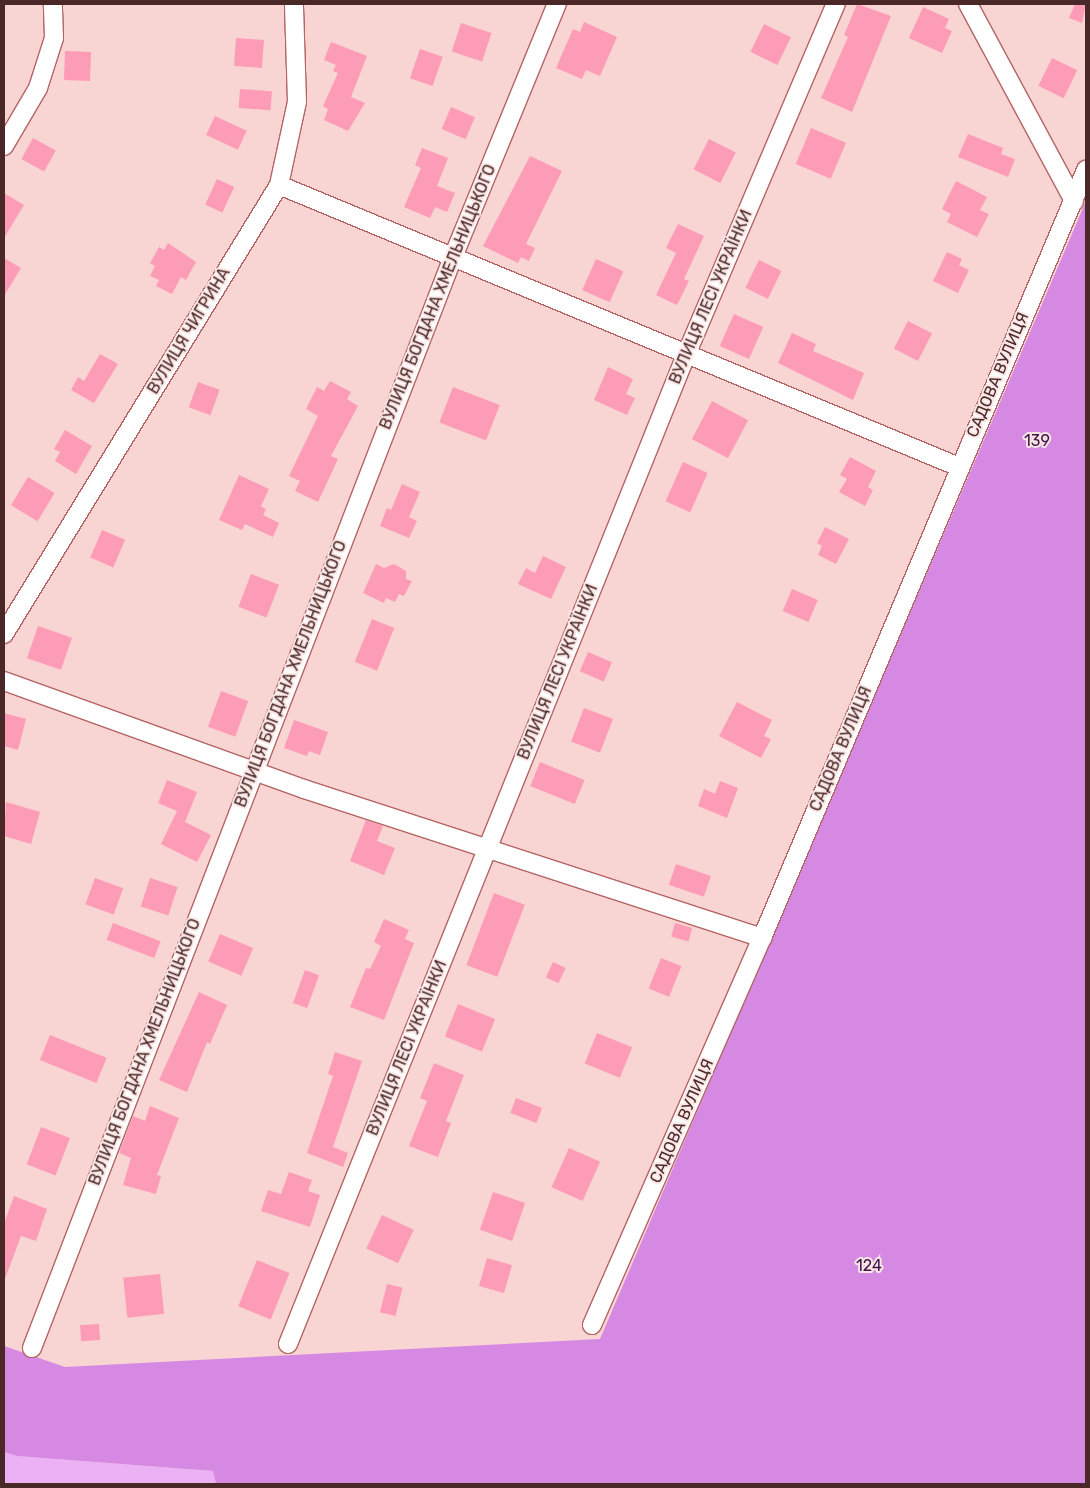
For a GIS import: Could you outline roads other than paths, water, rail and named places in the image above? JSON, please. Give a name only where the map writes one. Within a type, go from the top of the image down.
[{"type":"street","points":[[4,146],[38,88],[54,38],[53,4]]},
{"type":"street","name":"ВУЛИЦЯ ЧИГРИНА","points":[[4,634],[279,185],[297,102],[294,4]]},
{"type":"street","name":"ВУЛИЦЯ БОГДАНА ХМЕЛЬНИЦЬКОГО","points":[[32,1348],[253,771],[453,257],[557,4]]},
{"type":"street","name":"ВУЛИЦЯ ЛЕСІ УКРАЇНКИ","points":[[288,1344],[686,356],[836,4]]},
{"type":"street","points":[[968,4],[1074,201]]},
{"type":"street","name":"САДОВА ВУЛИЦЯ","points":[[592,1325],[762,938],[958,467],[1086,170]]},
{"type":"street","points":[[279,185],[686,356],[958,467]]},
{"type":"street","points":[[4,681],[253,771],[486,850],[762,938]]},
{"type":"park label","name":"139","points":[[1037,441]]},
{"type":"park label","name":"124","points":[[869,1266]]}]
